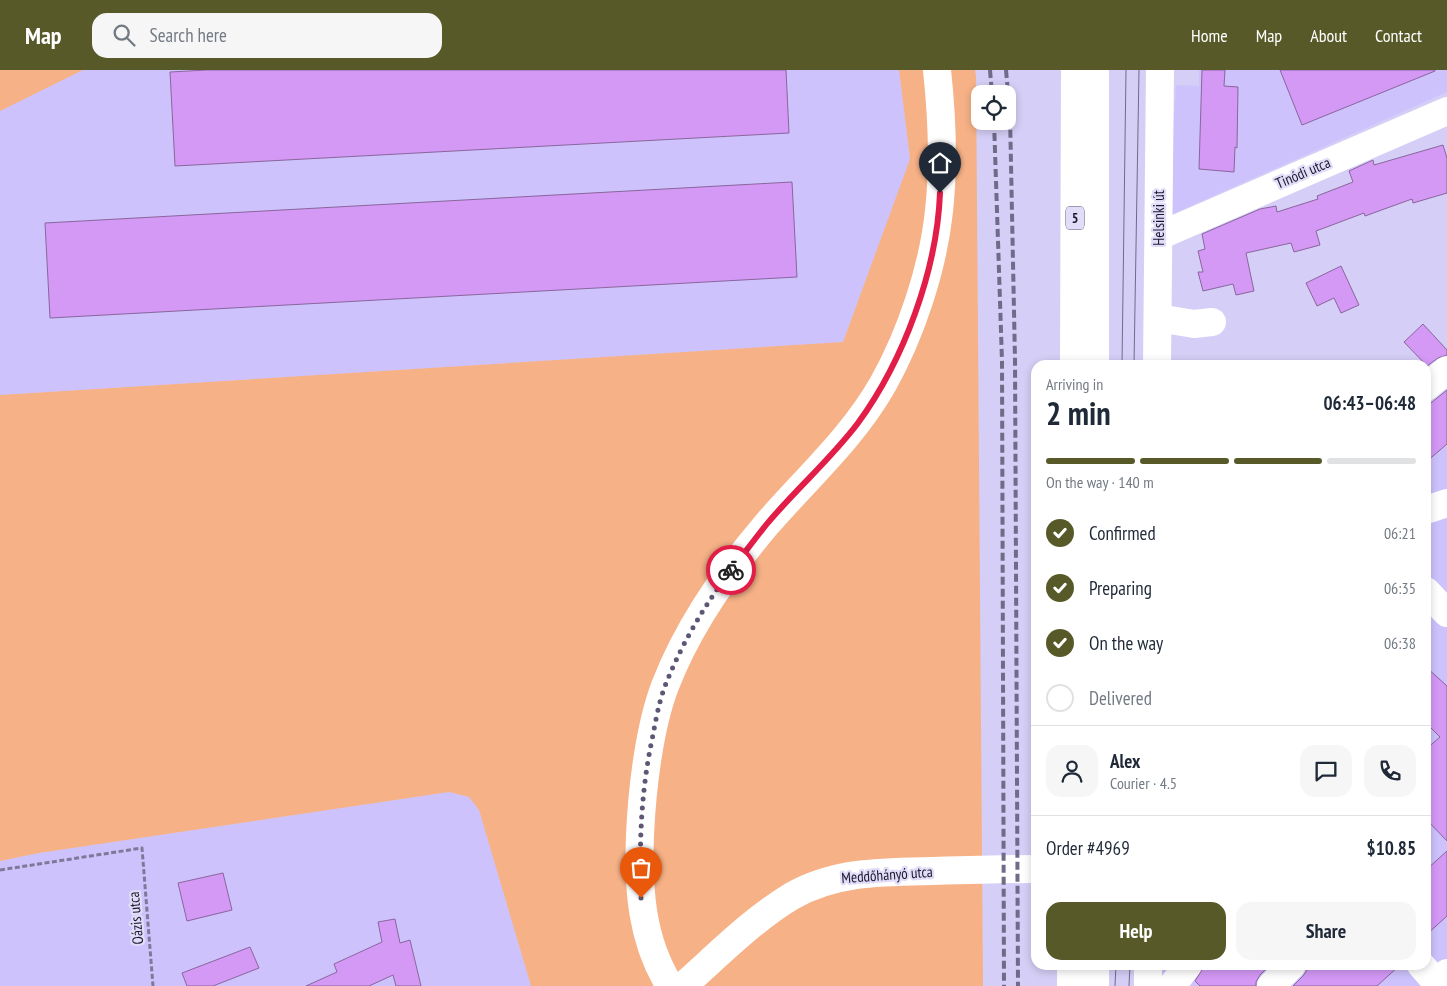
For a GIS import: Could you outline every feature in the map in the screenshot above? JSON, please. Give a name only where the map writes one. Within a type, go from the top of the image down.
[{"type":"street","points":[[670,986],[659,968],[649,944],[641,898],[639,857],[641,817],[649,751],[664,688],[678,655],[713,594],[766,525],[858,423],[883,385],[902,345],[925,283],[939,212],[942,127],[937,70]]},
{"type":"street","name":"5","points":[[1074,360],[1076,70]]},
{"type":"street","name":"5","points":[[1095,70],[1095,360]]},
{"type":"street","name":"Helsinki út","points":[[1157,360],[1160,70]]},
{"type":"street","name":"Tinódi utca","points":[[1159,236],[1447,111]]},
{"type":"street","points":[[1158,318],[1194,324],[1212,322]]},
{"type":"street","points":[[1431,383],[1447,370]]},
{"type":"street","points":[[1431,508],[1447,503]]},
{"type":"street","points":[[1431,596],[1447,613]]},
{"type":"street","name":"Meddőhányó utca","points":[[683,986],[750,926],[773,909],[811,887],[836,878],[857,874],[1031,869]]},
{"type":"street","points":[[1071,970],[1071,986]]},
{"type":"street","points":[[1094,986],[1095,970]]},
{"type":"street","points":[[1148,970],[1148,986]]},
{"type":"street","points":[[1172,986],[1184,970]]},
{"type":"street","points":[[1271,986],[1287,970]]},
{"type":"street","points":[[1425,970],[1436,982],[1447,973]]},
{"type":"path","name":"Oázis utca","points":[[0,870],[142,848],[154,986]]},
{"type":"shaded area","points":[[0,70],[83,70],[0,111]]},
{"type":"shaded area","points":[[83,70],[899,70],[910,159],[843,342],[0,395],[0,111]]},
{"type":"shaded area","points":[[899,70],[975,70],[976,85],[971,85],[971,130],[976,130],[983,986],[531,986],[479,810],[469,797],[449,792],[39,853],[0,861],[0,395],[843,342],[910,159]]},
{"type":"shaded area","points":[[1199,70],[1447,70],[1447,92],[1168,216],[1176,85],[1199,86]]},
{"type":"shaded area","points":[[1431,430],[1447,448],[1447,986],[1161,986],[1162,970],[1431,970]]},
{"type":"shaded area","points":[[449,792],[469,797],[479,810],[531,986],[0,986],[0,861],[39,853]]},
{"type":"building","points":[[207,70],[786,70],[789,133],[175,166],[170,72]]},
{"type":"building","points":[[1202,70],[1225,70],[1224,86],[1238,87],[1237,148],[1235,147],[1234,172],[1199,169]]},
{"type":"building","points":[[1280,70],[1435,70],[1435,71],[1302,125]]},
{"type":"building","points":[[1443,145],[1447,158],[1447,193],[1413,203],[1412,199],[1365,216],[1364,213],[1316,231],[1320,245],[1294,252],[1291,243],[1246,253],[1254,291],[1236,295],[1233,284],[1203,291],[1198,272],[1203,272],[1198,251],[1205,249],[1202,234],[1260,209],[1276,206],[1277,212],[1318,199],[1317,196],[1353,182],[1349,171],[1373,160],[1374,165]]},
{"type":"building","points":[[792,182],[797,277],[50,318],[45,223]]},
{"type":"building","points":[[1341,266],[1359,305],[1341,313],[1334,298],[1317,306],[1306,283]]},
{"type":"building","points":[[1423,324],[1447,350],[1447,355],[1431,363],[1431,360],[1421,360],[1404,342]]},
{"type":"building","points":[[1447,390],[1447,444],[1431,458],[1431,403]]},
{"type":"building","points":[[1431,672],[1447,686],[1447,841],[1431,824],[1431,745],[1440,737],[1431,728]]},
{"type":"building","points":[[1447,851],[1447,916],[1431,930],[1431,865]]},
{"type":"building","points":[[223,873],[232,910],[187,921],[178,883]]},
{"type":"building","points":[[395,919],[400,943],[410,940],[421,986],[396,986],[393,975],[369,986],[306,986],[337,972],[334,964],[382,942],[378,922]]},
{"type":"building","points":[[250,947],[259,968],[213,986],[187,986],[182,973]]},
{"type":"building","points":[[1202,970],[1265,970],[1256,982],[1256,986],[1200,986],[1195,981]]},
{"type":"building","points":[[1307,970],[1395,970],[1377,986],[1293,986]]},
{"type":"tram line","points":[[1122,360],[1126,70]]},
{"type":"tram line","points":[[1134,360],[1139,70]]},
{"type":"tram line","points":[[1115,986],[1116,970]]},
{"type":"tram line","points":[[1129,986],[1130,970]]},
{"type":"railway","points":[[990,70],[991,85]]},
{"type":"railway","points":[[1006,70],[1010,115],[1015,360],[1018,986]]},
{"type":"railway","points":[[994,130],[1002,361],[1004,986]]},
{"type":"way so far","points":[[641,898],[639,857],[641,817],[649,751],[664,688],[678,655],[692,629],[713,594],[731,570]]},
{"type":"route","points":[[731,570],[766,525],[858,423],[883,385],[902,345],[925,283],[939,212],[940,193]]}]
